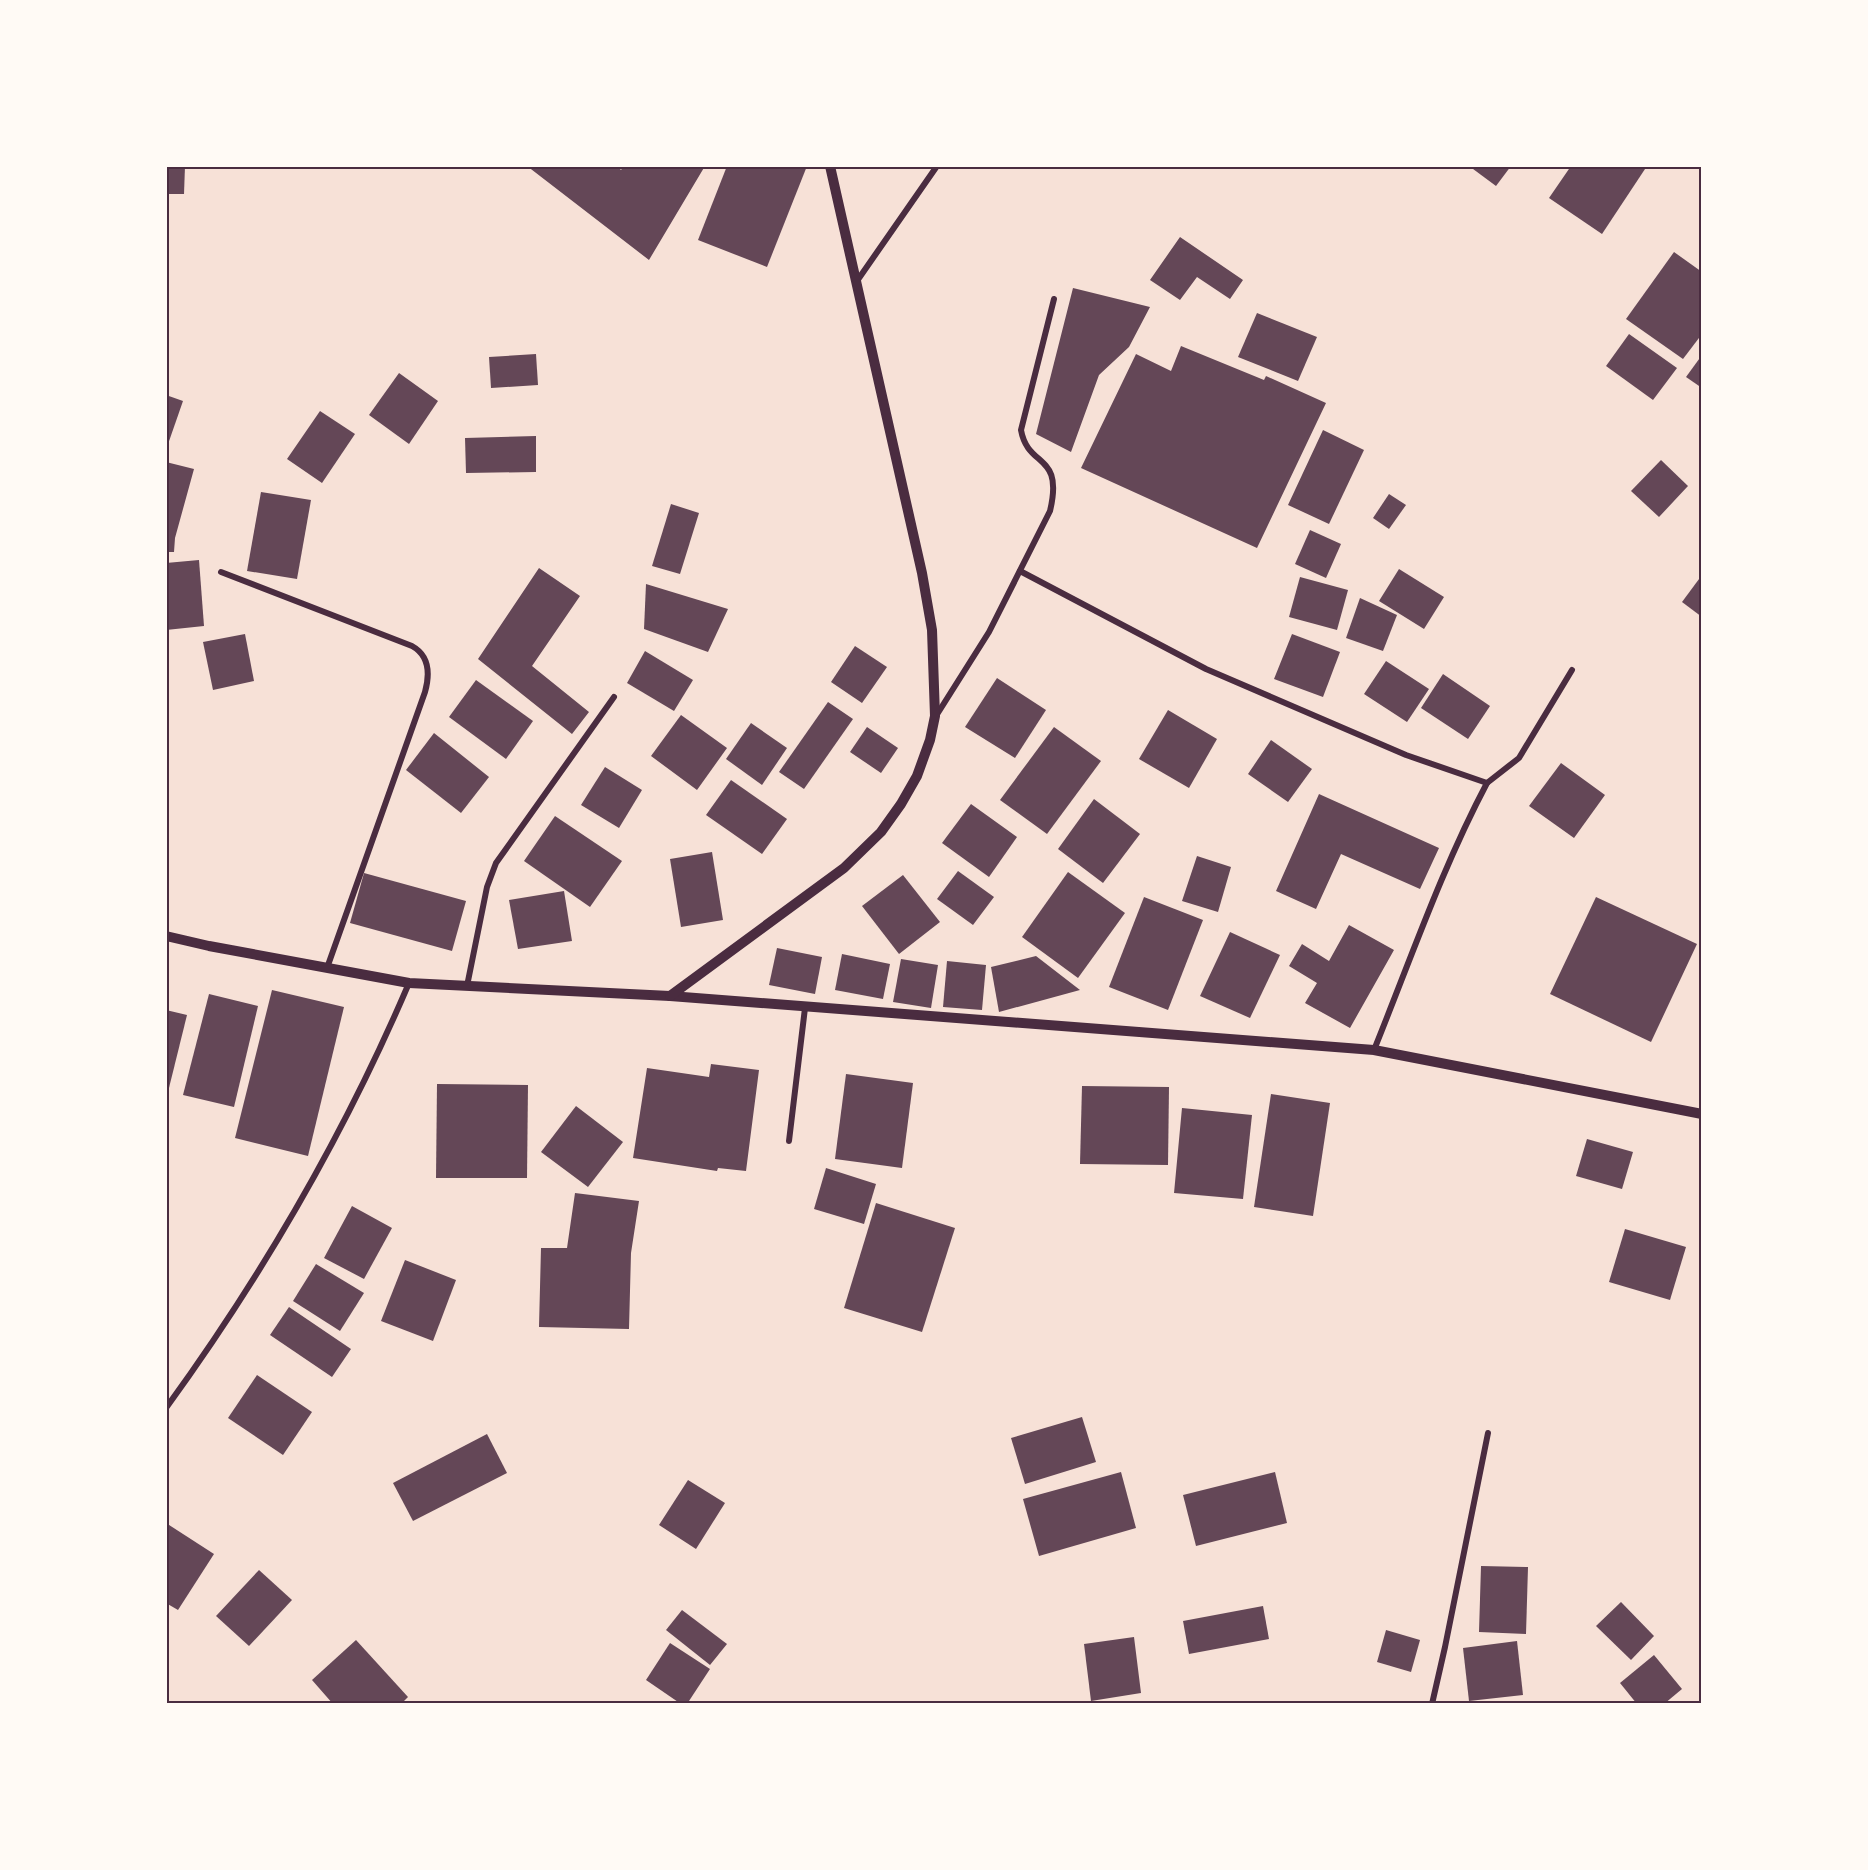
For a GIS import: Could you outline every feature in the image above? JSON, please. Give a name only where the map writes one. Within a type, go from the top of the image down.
[{"type":"street","points":[[670,996],[844,868],[881,832],[917,776],[930,740],[935,716],[932,630],[922,573],[830,166]]},
{"type":"street","points":[[857,281],[937,166]]},
{"type":"street","points":[[935,716],[989,632],[1050,511],[1054,495],[1054,480],[1048,466],[1029,448],[1021,430],[1054,299]]},
{"type":"street","points":[[1020,570],[1206,669],[1407,755],[1487,783]]},
{"type":"street","points":[[221,572],[412,646],[423,657],[428,668],[429,678],[425,692],[327,968]]},
{"type":"street","points":[[1374,1050],[1453,853],[1487,783],[1519,758],[1572,670]]},
{"type":"street","points":[[468,986],[487,887],[496,863],[614,697]]},
{"type":"street","points":[[166,936],[409,983],[670,996],[1374,1050],[1701,1114]]},
{"type":"street","points":[[166,1408],[238,1302],[329,1151],[384,1043],[409,983]]},
{"type":"street","points":[[789,1141],[805,1008]]},
{"type":"street","points":[[1432,1704],[1488,1433]]},
{"type":"building","points":[[166,166],[185,166],[184,194],[166,194]]},
{"type":"building","points":[[527,166],[617,166],[621,170],[624,166],[705,166],[649,260]]},
{"type":"building","points":[[727,166],[807,166],[767,267],[698,240]]},
{"type":"building","points":[[1469,166],[1511,166],[1496,186]]},
{"type":"building","points":[[1571,166],[1647,166],[1602,234],[1549,198]]},
{"type":"building","points":[[1180,237],[1243,280],[1230,299],[1197,277],[1180,300],[1150,280]]},
{"type":"building","points":[[1674,252],[1702,272],[1702,334],[1683,359],[1626,319]]},
{"type":"building","points":[[1073,288],[1150,307],[1129,347],[1099,375],[1071,452],[1036,434]]},
{"type":"building","points":[[1257,313],[1317,337],[1298,381],[1238,357]]},
{"type":"building","points":[[1629,334],[1677,368],[1653,400],[1606,366]]},
{"type":"building","points":[[1181,346],[1264,380],[1266,376],[1326,403],[1257,548],[1081,468],[1136,354],[1171,371]]},
{"type":"building","points":[[536,354],[538,385],[491,388],[489,357]]},
{"type":"building","points":[[1702,355],[1702,388],[1686,377]]},
{"type":"building","points":[[399,373],[438,401],[409,444],[369,415]]},
{"type":"building","points":[[166,395],[183,401],[167,447],[166,447]]},
{"type":"building","points":[[320,411],[355,434],[322,483],[287,459]]},
{"type":"building","points":[[1323,430],[1364,450],[1329,524],[1288,505]]},
{"type":"building","points":[[536,436],[536,472],[466,473],[465,438]]},
{"type":"building","points":[[1661,460],[1688,486],[1659,517],[1631,491]]},
{"type":"building","points":[[166,462],[194,469],[175,538],[174,552],[166,552]]},
{"type":"building","points":[[261,492],[311,500],[297,579],[247,571]]},
{"type":"building","points":[[1389,494],[1406,505],[1389,529],[1373,518]]},
{"type":"building","points":[[671,504],[699,513],[680,574],[652,566]]},
{"type":"building","points":[[1310,530],[1341,544],[1326,578],[1295,564]]},
{"type":"building","points":[[199,560],[204,626],[166,630],[166,563]]},
{"type":"building","points":[[539,568],[580,596],[532,666],[589,712],[572,734],[478,659]]},
{"type":"building","points":[[1399,569],[1444,597],[1424,629],[1379,601]]},
{"type":"building","points":[[1702,575],[1702,617],[1682,602]]},
{"type":"building","points":[[1300,577],[1348,590],[1337,630],[1289,617]]},
{"type":"building","points":[[646,584],[728,609],[708,652],[644,629]]},
{"type":"building","points":[[1360,598],[1397,615],[1383,651],[1346,638]]},
{"type":"building","points":[[245,634],[254,681],[213,690],[203,642]]},
{"type":"building","points":[[1292,634],[1340,652],[1323,697],[1274,679]]},
{"type":"building","points":[[855,646],[887,667],[862,703],[831,682]]},
{"type":"building","points":[[645,651],[693,680],[674,711],[627,683]]},
{"type":"building","points":[[1386,661],[1429,689],[1407,722],[1364,694]]},
{"type":"building","points":[[1443,674],[1490,706],[1468,739],[1421,708]]},
{"type":"building","points":[[997,678],[1046,710],[1015,758],[965,727]]},
{"type":"building","points":[[476,680],[533,721],[506,759],[449,717]]},
{"type":"building","points":[[828,702],[853,719],[804,789],[779,772]]},
{"type":"building","points":[[1168,710],[1217,739],[1189,788],[1139,759]]},
{"type":"building","points":[[681,715],[727,748],[697,790],[651,756]]},
{"type":"building","points":[[751,723],[787,748],[762,785],[726,759]]},
{"type":"building","points":[[867,727],[898,748],[881,773],[850,752]]},
{"type":"building","points":[[1054,727],[1101,761],[1047,834],[1000,800]]},
{"type":"building","points":[[434,733],[489,777],[461,813],[406,770]]},
{"type":"building","points":[[1271,740],[1312,769],[1288,802],[1248,774]]},
{"type":"building","points":[[1561,763],[1605,795],[1574,838],[1529,806]]},
{"type":"building","points":[[605,767],[642,790],[619,828],[581,805]]},
{"type":"building","points":[[731,780],[787,819],[762,854],[706,815]]},
{"type":"building","points":[[1319,794],[1439,848],[1420,889],[1341,854],[1316,909],[1276,891]]},
{"type":"building","points":[[1094,799],[1140,834],[1103,883],[1058,849]]},
{"type":"building","points":[[971,804],[1017,837],[989,877],[942,843]]},
{"type":"building","points":[[555,816],[622,861],[590,907],[524,861]]},
{"type":"building","points":[[712,852],[723,920],[681,927],[670,859]]},
{"type":"building","points":[[1197,856],[1231,867],[1218,912],[1182,901]]},
{"type":"building","points":[[958,871],[994,897],[973,925],[937,899]]},
{"type":"building","points":[[1068,872],[1125,913],[1078,978],[1022,937]]},
{"type":"building","points":[[364,873],[466,901],[452,951],[350,923]]},
{"type":"building","points":[[903,875],[940,922],[899,954],[862,906]]},
{"type":"building","points":[[564,891],[572,941],[518,949],[509,900]]},
{"type":"building","points":[[1144,897],[1203,920],[1168,1010],[1109,987]]},
{"type":"building","points":[[1596,897],[1697,944],[1651,1042],[1550,994]]},
{"type":"building","points":[[1349,925],[1394,950],[1350,1028],[1305,1003],[1317,983],[1289,966],[1302,944],[1329,961]]},
{"type":"building","points":[[1230,932],[1280,955],[1250,1018],[1200,996]]},
{"type":"building","points":[[777,948],[822,957],[815,994],[769,985]]},
{"type":"building","points":[[842,954],[890,964],[883,999],[835,990]]},
{"type":"building","points":[[1036,956],[1080,990],[999,1012],[991,967]]},
{"type":"building","points":[[901,959],[938,965],[931,1008],[893,1002]]},
{"type":"building","points":[[947,961],[986,965],[982,1010],[943,1007]]},
{"type":"building","points":[[272,990],[344,1007],[308,1156],[235,1138]]},
{"type":"building","points":[[209,994],[258,1006],[234,1107],[183,1095]]},
{"type":"building","points":[[166,1010],[187,1015],[167,1096],[166,1096]]},
{"type":"building","points":[[711,1064],[759,1070],[746,1171],[718,1168],[717,1171],[633,1158],[647,1068],[709,1077]]},
{"type":"building","points":[[846,1074],[913,1083],[902,1168],[835,1159]]},
{"type":"building","points":[[437,1084],[528,1085],[527,1178],[436,1178]]},
{"type":"building","points":[[1082,1086],[1169,1087],[1168,1165],[1080,1164]]},
{"type":"building","points":[[1271,1094],[1330,1103],[1313,1216],[1254,1207]]},
{"type":"building","points":[[576,1106],[623,1142],[588,1187],[541,1152]]},
{"type":"building","points":[[1182,1108],[1252,1115],[1243,1199],[1174,1193]]},
{"type":"building","points":[[1587,1139],[1633,1152],[1622,1189],[1576,1176]]},
{"type":"building","points":[[826,1168],[876,1184],[864,1224],[814,1209]]},
{"type":"building","points":[[575,1193],[639,1201],[631,1253],[629,1329],[539,1327],[541,1248],[567,1248]]},
{"type":"building","points":[[876,1203],[955,1228],[922,1332],[844,1308]]},
{"type":"building","points":[[352,1206],[392,1228],[364,1279],[324,1258]]},
{"type":"building","points":[[1625,1229],[1686,1247],[1670,1300],[1609,1282]]},
{"type":"building","points":[[405,1260],[456,1280],[433,1341],[381,1321]]},
{"type":"building","points":[[316,1264],[364,1293],[340,1331],[293,1301]]},
{"type":"building","points":[[289,1307],[351,1349],[332,1377],[270,1335]]},
{"type":"building","points":[[257,1375],[312,1412],[283,1455],[228,1418]]},
{"type":"building","points":[[1082,1417],[1096,1462],[1025,1484],[1011,1438]]},
{"type":"building","points":[[487,1434],[507,1473],[413,1521],[393,1483]]},
{"type":"building","points":[[1121,1472],[1136,1528],[1039,1556],[1023,1499]]},
{"type":"building","points":[[1275,1472],[1287,1523],[1196,1546],[1183,1495]]},
{"type":"building","points":[[688,1480],[725,1503],[696,1549],[659,1525]]},
{"type":"building","points":[[166,1523],[214,1554],[178,1610],[166,1603]]},
{"type":"building","points":[[1481,1566],[1528,1567],[1526,1634],[1479,1632]]},
{"type":"building","points":[[259,1570],[292,1600],[249,1646],[216,1616]]},
{"type":"building","points":[[1621,1602],[1654,1636],[1631,1660],[1596,1626]]},
{"type":"building","points":[[1263,1606],[1269,1639],[1189,1654],[1183,1621]]},
{"type":"building","points":[[682,1610],[727,1644],[710,1665],[666,1630]]},
{"type":"building","points":[[1386,1630],[1420,1640],[1411,1672],[1377,1662]]},
{"type":"building","points":[[1134,1637],[1141,1693],[1091,1701],[1084,1644]]},
{"type":"building","points":[[356,1640],[408,1697],[401,1704],[333,1704],[312,1680]]},
{"type":"building","points":[[1517,1641],[1523,1695],[1469,1701],[1463,1648]]},
{"type":"building","points":[[670,1643],[710,1669],[687,1704],[681,1704],[646,1680]]},
{"type":"building","points":[[1654,1655],[1682,1689],[1664,1704],[1637,1704],[1620,1683]]}]
